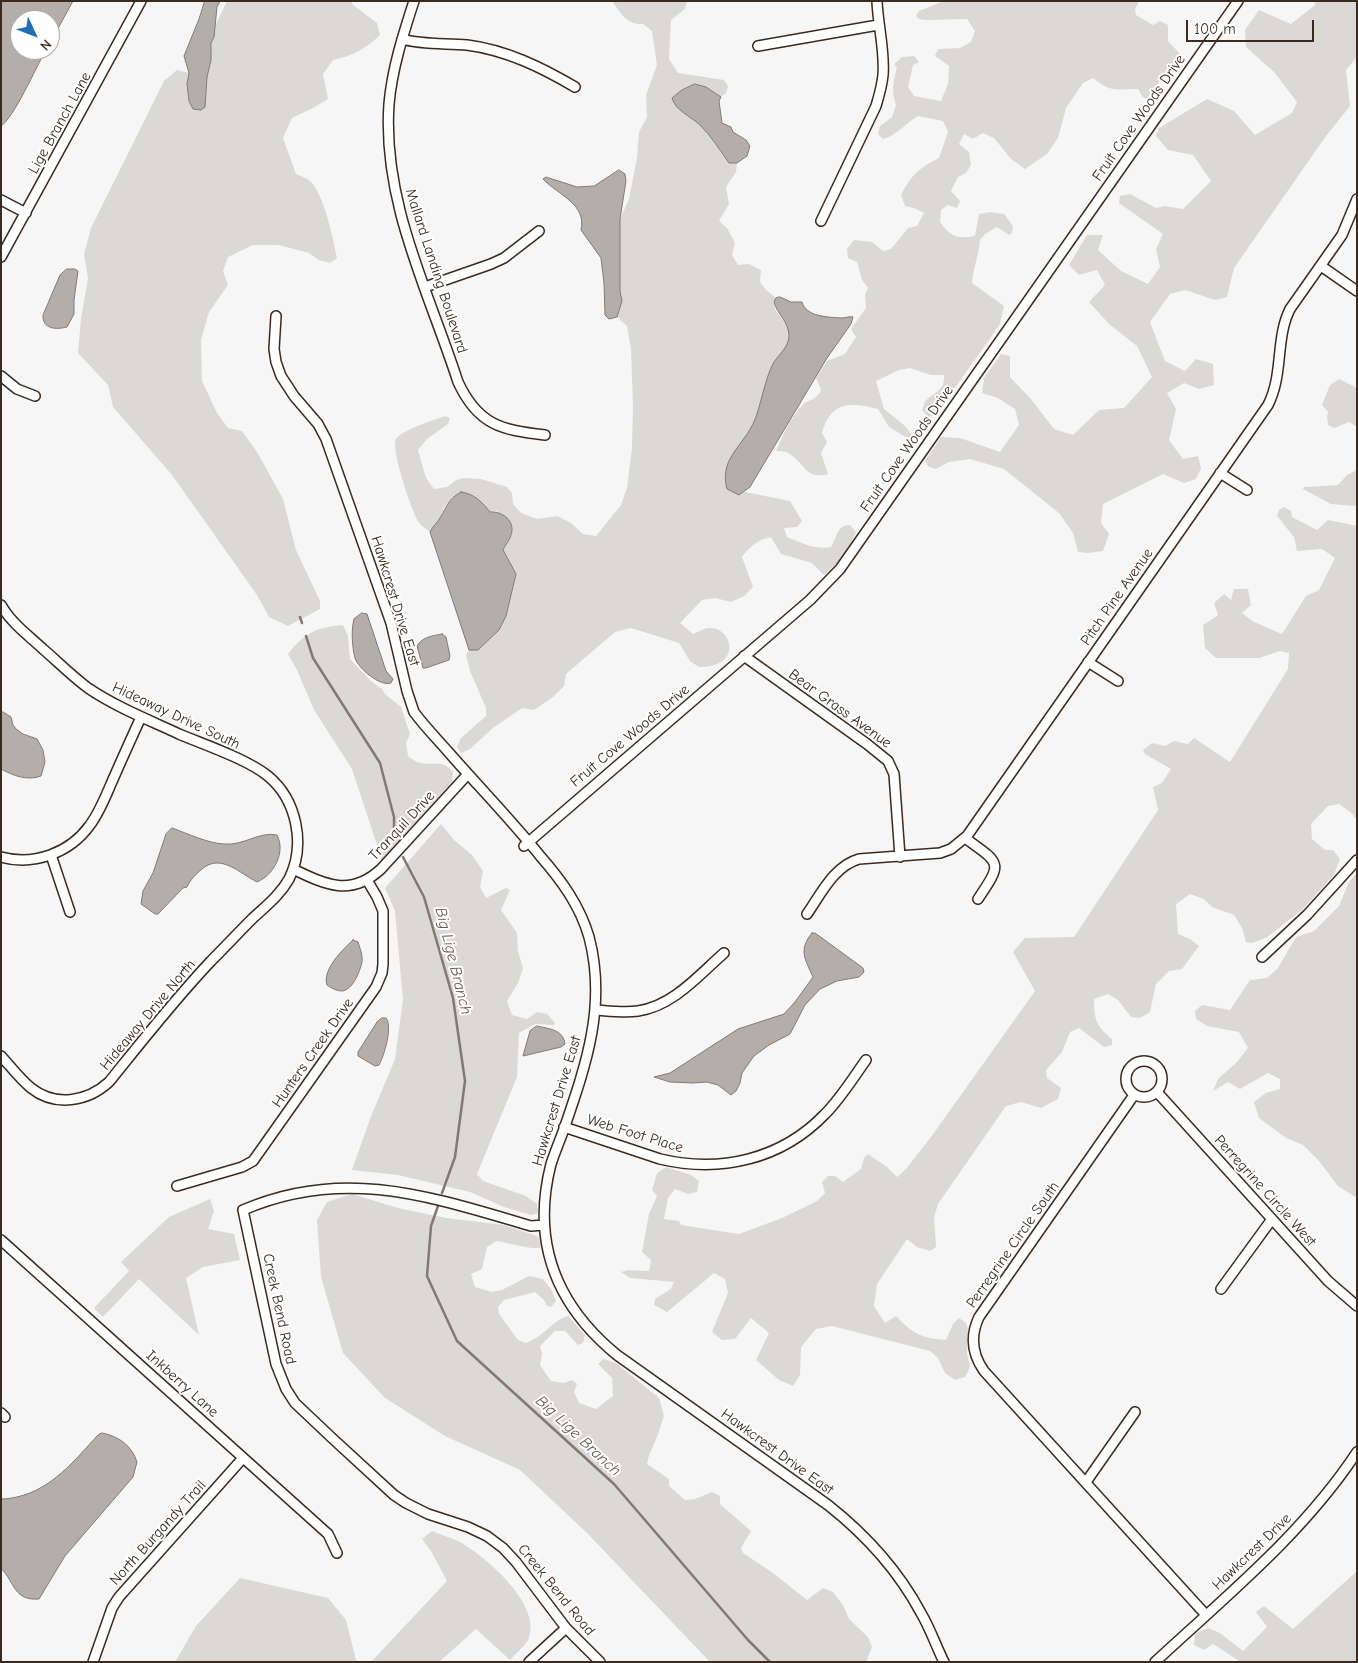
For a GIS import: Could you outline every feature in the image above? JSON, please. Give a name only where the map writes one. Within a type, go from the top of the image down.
[{"type":"street","name":"Lige Branch Lane","points":[[1,257],[141,1]]},
{"type":"street","name":"Mallard Landing Boulevard","points":[[414,1],[402,40],[390,96],[389,154],[396,200],[458,382],[468,402],[483,417],[502,428],[545,435]]},
{"type":"street","points":[[821,221],[876,106],[883,75],[877,1]]},
{"type":"street","name":"Fruit Cove Woods Drive","points":[[527,844],[810,600],[840,569],[1238,1]]},
{"type":"street","points":[[758,46],[878,25]]},
{"type":"street","points":[[402,40],[470,46],[496,51],[530,63],[575,87]]},
{"type":"street","name":"Pitch Pine Avenue","points":[[807,914],[838,871],[844,866],[859,859],[940,853],[951,849],[965,838],[1262,413],[1273,395],[1278,375],[1281,334],[1285,319],[1290,308],[1342,235],[1357,199]]},
{"type":"street","points":[[1,200],[26,213]]},
{"type":"street","points":[[425,287],[498,261],[516,250],[539,231]]},
{"type":"street","points":[[1321,266],[1357,291]]},
{"type":"street","name":"Hawkcrest Drive East","points":[[276,316],[274,339],[276,362],[286,386],[311,414],[326,439],[391,623],[411,704],[419,719],[563,883],[582,917],[588,935],[596,978],[596,1010],[588,1055],[552,1163],[546,1188],[544,1226],[546,1248],[555,1276],[569,1304],[591,1332],[616,1355],[828,1505],[860,1533],[876,1549],[908,1589],[944,1662]]},
{"type":"street","points":[[1,376],[16,389],[35,396]]},
{"type":"street","points":[[1220,473],[1247,490]]},
{"type":"street","name":"Hideaway Drive South","points":[[1,605],[13,622],[76,679],[107,700],[256,768],[276,784],[290,805],[297,829],[297,856],[293,869]]},
{"type":"street","name":"Bear Grass Avenue","points":[[744,656],[888,761],[894,774],[900,857]]},
{"type":"street","points":[[1088,662],[1118,681]]},
{"type":"street","points":[[1,857],[21,860],[51,855],[82,835],[94,820],[141,717]]},
{"type":"street","name":"Tranquil Drive","points":[[293,869],[330,886],[346,886],[367,880],[381,869],[468,774]]},
{"type":"street","points":[[965,838],[991,858],[995,866],[994,876],[978,899]]},
{"type":"street","points":[[51,855],[70,912]]},
{"type":"street","points":[[1262,958],[1306,915],[1357,860]]},
{"type":"street","name":"Hideaway Drive North","points":[[1,1056],[31,1088],[51,1098],[74,1100],[101,1090],[208,964],[282,890],[293,869]]},
{"type":"street","name":"Hunters Creek Drive","points":[[177,1186],[242,1167],[253,1161],[376,987],[382,973],[383,964],[383,911],[367,880]]},
{"type":"street","points":[[596,1010],[636,1011],[660,1005],[675,995],[724,953]]},
{"type":"street","name":"Web Foot Place","points":[[564,1127],[674,1162],[709,1165],[746,1160],[775,1150],[812,1127],[837,1100],[866,1060]]},
{"type":"street","points":[[1139,1061],[1150,1061],[1158,1066],[1163,1078],[1157,1092],[1146,1097],[1134,1095],[1130,1091],[1126,1080],[1132,1066],[1139,1061]]},
{"type":"street","name":"Perregrine Circle West","points":[[1157,1092],[1328,1281],[1357,1306]]},
{"type":"street","name":"Perregrine Circle South","points":[[1134,1095],[979,1317],[974,1331],[975,1352],[984,1371],[1206,1615]]},
{"type":"street","name":"Creek Bend Road","points":[[544,1226],[531,1226],[427,1196],[394,1190],[365,1188],[343,1187],[299,1192],[243,1210],[276,1364],[286,1389],[296,1403],[339,1445],[406,1503],[428,1514],[468,1527],[487,1536],[503,1548],[516,1562],[566,1628],[600,1662]]},
{"type":"street","points":[[1221,1289],[1272,1219]]},
{"type":"street","name":"Inkberry Lane","points":[[1,1240],[328,1534],[338,1553]]},
{"type":"street","points":[[1086,1482],[1136,1412]]},
{"type":"street","name":"Hawkcrest Drive","points":[[1155,1662],[1296,1529],[1323,1499],[1357,1452]]},
{"type":"street","name":"North Burgandy Trail","points":[[93,1662],[112,1608],[119,1597],[243,1458]]},
{"type":"street","points":[[529,1662],[566,1628]]},
{"type":"shaded area","points":[[1,1],[73,1],[60,25],[60,10],[10,10],[10,60],[41,60],[12,113],[1,126]]},
{"type":"shaded area","points":[[205,1],[220,1],[217,7],[214,37],[211,43],[211,60],[207,77],[205,107],[201,110],[193,109],[189,101],[187,84],[189,73],[184,56]]},
{"type":"shaded area","points":[[227,1],[352,1],[352,4],[377,23],[380,35],[358,51],[333,60],[323,74],[328,99],[292,118],[283,138],[296,174],[310,181],[320,196],[337,258],[330,263],[319,260],[309,253],[279,245],[253,245],[228,257],[223,271],[228,285],[209,312],[201,340],[202,381],[217,413],[228,428],[242,431],[257,452],[283,499],[296,550],[320,601],[320,609],[288,626],[269,617],[257,595],[172,475],[113,407],[108,385],[78,353],[81,319],[88,278],[84,254],[91,228],[164,81],[177,70],[189,73],[187,84],[206,97],[207,77],[211,60],[211,43],[215,26]]},
{"type":"shaded area","points":[[612,1],[687,1],[685,9],[671,20],[669,59],[678,73],[724,80],[728,86],[726,93],[721,97],[706,87],[695,84],[672,97],[676,106],[704,129],[729,163],[737,163],[736,172],[726,187],[729,204],[719,221],[727,228],[735,243],[732,255],[738,265],[749,264],[761,270],[760,282],[776,298],[774,302],[775,309],[788,328],[789,337],[786,348],[774,363],[753,424],[725,481],[727,489],[739,495],[745,492],[790,501],[802,521],[797,527],[784,528],[787,537],[803,544],[820,548],[831,547],[842,527],[850,525],[856,532],[843,556],[824,575],[812,563],[781,554],[771,537],[758,542],[748,550],[742,557],[753,587],[744,596],[731,602],[715,598],[702,600],[680,623],[693,634],[708,628],[715,628],[725,635],[728,640],[729,652],[721,662],[699,667],[690,661],[679,643],[631,628],[615,632],[566,674],[564,686],[553,697],[534,710],[522,708],[493,728],[470,749],[461,753],[457,747],[461,738],[486,716],[486,708],[470,671],[466,655],[469,650],[478,650],[499,630],[506,616],[516,574],[503,550],[512,534],[497,511],[490,512],[482,503],[452,497],[444,507],[440,519],[430,532],[423,527],[415,515],[402,480],[396,454],[396,439],[405,432],[419,426],[445,416],[450,418],[448,424],[427,439],[418,450],[426,478],[434,489],[447,487],[456,480],[464,478],[481,479],[507,487],[512,493],[513,504],[521,513],[537,519],[557,516],[571,523],[583,534],[596,536],[621,505],[627,488],[632,448],[633,407],[631,349],[627,326],[617,317],[622,301],[620,291],[620,219],[629,199],[637,158],[639,132],[647,117],[646,95],[657,65],[652,31],[643,24],[632,23],[628,20]]},
{"type":"shaded area","points":[[944,1],[1139,1],[1135,10],[1136,15],[1153,25],[1160,21],[1168,25],[1168,41],[1182,56],[1179,62],[1159,81],[1158,96],[1151,103],[1142,96],[1138,89],[1110,88],[1093,78],[1083,83],[1066,108],[1058,138],[1047,154],[1025,169],[1011,159],[994,138],[983,133],[973,139],[964,134],[959,144],[969,152],[971,165],[966,173],[958,177],[951,191],[960,201],[957,208],[948,205],[941,210],[940,222],[947,231],[958,237],[975,236],[979,214],[990,212],[1004,214],[1013,226],[1012,233],[1009,235],[997,227],[985,234],[980,240],[972,283],[1004,306],[1000,324],[936,415],[928,417],[922,410],[925,402],[940,389],[944,381],[944,375],[931,375],[910,368],[899,370],[876,381],[884,409],[904,425],[913,436],[907,438],[889,427],[878,409],[850,405],[836,409],[826,422],[822,433],[827,442],[821,453],[828,474],[815,475],[789,454],[776,451],[794,415],[803,405],[819,394],[821,390],[816,378],[827,361],[845,354],[856,337],[851,329],[866,308],[865,294],[868,288],[862,280],[857,262],[848,258],[847,249],[854,240],[872,242],[883,251],[891,249],[908,228],[917,226],[924,213],[905,206],[901,195],[917,172],[939,158],[948,132],[943,121],[918,116],[888,137],[883,139],[878,134],[880,126],[892,117],[896,105],[893,86],[897,68],[894,64],[902,57],[914,56],[919,62],[913,65],[908,87],[914,96],[941,101],[948,84],[949,66],[935,56],[938,49],[960,48],[971,42],[975,31],[967,19],[926,20],[919,19],[916,16],[919,11]]},
{"type":"shaded area","points":[[1315,1],[1357,1],[1357,57],[1346,70],[1350,106],[1326,136],[1234,268],[1227,297],[1215,300],[1185,290],[1170,294],[1150,322],[1165,361],[1185,371],[1196,359],[1213,364],[1214,385],[1199,389],[1184,383],[1167,393],[1176,409],[1169,440],[1183,459],[1198,456],[1201,468],[1196,479],[1184,483],[1163,474],[1103,504],[1101,523],[1109,534],[1103,551],[1088,553],[1078,552],[1073,533],[1059,513],[1004,469],[970,459],[949,462],[936,469],[929,467],[925,461],[941,437],[960,438],[1000,452],[1019,425],[1015,409],[998,398],[982,393],[984,378],[1001,354],[1010,356],[1010,377],[1031,399],[1054,429],[1073,435],[1099,410],[1124,408],[1152,377],[1137,346],[1109,324],[1089,302],[1105,285],[1097,270],[1079,275],[1069,265],[1087,235],[1103,235],[1098,250],[1121,271],[1148,284],[1160,267],[1156,249],[1163,234],[1119,203],[1120,196],[1130,194],[1156,208],[1165,206],[1183,209],[1211,181],[1193,155],[1168,150],[1156,136],[1159,128],[1207,99],[1234,111],[1255,135],[1292,113],[1297,102],[1274,72],[1246,47],[1245,30],[1259,10],[1291,24],[1315,5]]},
{"type":"shaded area","points":[[695,84],[706,87],[721,97],[719,101],[722,123],[731,127],[733,132],[746,140],[750,146],[747,156],[737,163],[729,163],[704,129],[676,106],[672,98],[682,90]]},
{"type":"shaded area","points":[[619,170],[625,174],[626,181],[620,219],[620,291],[622,301],[617,317],[609,319],[605,315],[601,258],[581,230],[582,221],[580,213],[570,201],[543,179],[546,177],[577,187],[594,186]]},
{"type":"shaded area","points":[[67,269],[78,271],[74,314],[67,327],[50,327],[43,320],[43,315],[60,275]]},
{"type":"shaded area","points":[[780,297],[791,302],[802,302],[808,311],[818,315],[841,318],[853,317],[851,324],[827,358],[750,487],[739,495],[727,489],[726,470],[732,455],[753,424],[771,368],[788,340],[787,326],[774,302],[776,298]]},
{"type":"shaded area","points":[[1339,379],[1357,388],[1357,427],[1349,422],[1334,428],[1328,425],[1328,412],[1322,405],[1330,385]]},
{"type":"shaded area","points":[[1357,470],[1357,504],[1355,506],[1331,504],[1303,489],[1304,487],[1338,485],[1347,475]]},
{"type":"shaded area","points":[[461,492],[478,499],[490,512],[503,515],[512,525],[510,539],[503,550],[516,574],[506,616],[499,630],[478,650],[469,650],[430,532],[450,500]]},
{"type":"shaded area","points":[[1284,507],[1291,511],[1292,517],[1317,530],[1328,520],[1357,526],[1357,820],[1339,804],[1328,806],[1311,824],[1312,839],[1325,850],[1333,850],[1340,859],[1334,875],[1303,909],[1266,938],[1252,943],[1246,942],[1242,928],[1234,915],[1212,907],[1204,899],[1190,894],[1176,904],[1178,934],[1190,939],[1199,946],[1182,969],[1169,971],[1156,984],[1150,1012],[1140,1018],[1131,1017],[1118,1000],[1108,994],[1094,999],[1097,1022],[1102,1030],[1112,1039],[1112,1045],[1104,1047],[1079,1028],[1070,1032],[1062,1052],[1046,1070],[1047,1078],[1061,1088],[1058,1099],[1041,1108],[1021,1102],[1006,1106],[938,1204],[934,1217],[936,1247],[930,1251],[917,1247],[907,1239],[877,1284],[874,1306],[885,1323],[896,1316],[913,1331],[930,1338],[946,1340],[953,1324],[959,1318],[966,1323],[968,1329],[967,1353],[970,1367],[965,1377],[955,1380],[945,1373],[938,1358],[930,1351],[832,1326],[816,1329],[801,1347],[800,1375],[793,1386],[779,1380],[756,1360],[769,1333],[751,1318],[735,1339],[722,1340],[712,1332],[728,1293],[725,1279],[714,1273],[667,1312],[654,1305],[655,1299],[671,1289],[674,1282],[630,1278],[621,1272],[628,1270],[649,1271],[651,1260],[642,1252],[649,1214],[657,1196],[652,1190],[657,1173],[666,1167],[691,1175],[699,1181],[697,1192],[688,1194],[675,1189],[668,1198],[664,1219],[679,1221],[681,1225],[739,1234],[782,1218],[817,1201],[825,1193],[822,1182],[828,1176],[835,1176],[843,1182],[861,1169],[864,1158],[868,1154],[887,1167],[897,1177],[906,1169],[931,1137],[1035,991],[1013,952],[1025,938],[1074,937],[1158,810],[1153,787],[1162,783],[1171,769],[1145,754],[1143,750],[1152,743],[1165,746],[1174,741],[1188,744],[1194,738],[1230,762],[1288,669],[1289,653],[1280,651],[1259,658],[1216,658],[1205,648],[1203,625],[1218,615],[1214,603],[1224,594],[1231,600],[1234,589],[1248,589],[1251,605],[1242,613],[1254,622],[1282,634],[1306,596],[1319,590],[1335,558],[1322,549],[1297,551],[1294,537],[1277,516],[1279,510]]},
{"type":"shaded area","points":[[362,613],[367,614],[386,671],[393,679],[391,683],[381,682],[370,676],[360,667],[355,658],[352,638],[353,623],[354,619]]},
{"type":"shaded area","points":[[343,625],[348,636],[350,659],[371,681],[401,707],[410,734],[406,743],[408,756],[421,763],[442,764],[453,772],[452,782],[382,860],[352,769],[314,710],[288,654],[312,632],[326,627]]},
{"type":"shaded area","points":[[442,634],[446,637],[450,656],[449,660],[423,668],[417,646],[424,639]]},
{"type":"shaded area","points":[[3,712],[11,717],[16,729],[23,734],[37,739],[43,750],[45,762],[41,776],[21,777],[1,769],[1,713]]},
{"type":"shaded area","points":[[441,824],[454,840],[472,855],[483,871],[480,887],[486,898],[506,888],[510,890],[501,910],[517,933],[518,951],[523,968],[518,983],[507,1001],[512,1015],[527,1019],[537,1012],[547,1014],[555,1023],[554,1025],[535,1024],[519,1033],[517,1077],[477,1174],[483,1181],[526,1196],[537,1204],[538,1213],[531,1215],[504,1207],[470,1192],[398,1175],[352,1170],[370,1119],[395,1059],[403,1000],[395,911],[385,888]]},
{"type":"shaded area","points":[[172,828],[205,840],[224,844],[238,843],[264,835],[277,835],[280,849],[277,862],[269,874],[257,882],[230,866],[216,863],[209,865],[202,869],[187,887],[183,888],[158,914],[155,914],[141,904],[143,891],[153,873],[166,834]]},
{"type":"shaded area","points":[[1357,873],[1357,1198],[1338,1186],[1319,1161],[1303,1145],[1286,1138],[1259,1118],[1254,1102],[1266,1093],[1280,1089],[1280,1079],[1268,1073],[1240,1089],[1228,1082],[1213,1091],[1218,1079],[1236,1063],[1248,1048],[1239,1032],[1207,1026],[1196,1019],[1195,1011],[1202,1005],[1230,1010],[1250,980],[1267,978],[1278,968],[1296,937],[1314,931],[1339,906],[1349,882]]},
{"type":"shaded area","points":[[812,933],[815,933],[863,968],[864,972],[859,977],[837,981],[820,989],[805,1005],[790,1034],[769,1045],[754,1056],[742,1073],[736,1091],[731,1095],[718,1085],[707,1082],[670,1082],[654,1077],[670,1073],[738,1029],[784,1014],[813,977],[804,955],[805,945]]},
{"type":"shaded area","points":[[353,940],[358,942],[362,955],[360,970],[353,984],[346,990],[336,990],[327,985],[327,973],[334,961]]},
{"type":"shaded area","points":[[382,1018],[386,1018],[389,1028],[381,1061],[379,1065],[375,1066],[358,1056],[358,1052],[377,1022]]},
{"type":"shaded area","points":[[537,1026],[551,1029],[558,1033],[564,1039],[565,1044],[561,1047],[523,1056],[530,1031]]},
{"type":"shaded area","points":[[352,1194],[398,1208],[446,1218],[504,1225],[537,1236],[541,1242],[540,1248],[524,1247],[496,1241],[487,1247],[482,1269],[471,1274],[475,1287],[492,1292],[502,1290],[529,1276],[543,1279],[551,1289],[556,1301],[551,1307],[547,1306],[544,1300],[535,1292],[504,1300],[498,1307],[499,1314],[518,1340],[526,1343],[568,1316],[585,1335],[583,1343],[578,1345],[565,1331],[555,1331],[540,1346],[542,1354],[540,1365],[551,1381],[564,1383],[572,1380],[577,1384],[574,1392],[579,1403],[596,1409],[613,1396],[612,1378],[598,1364],[603,1359],[616,1363],[659,1398],[664,1416],[647,1464],[669,1479],[669,1486],[685,1500],[695,1499],[712,1492],[720,1496],[720,1504],[751,1531],[741,1548],[743,1553],[773,1573],[807,1600],[823,1588],[833,1592],[843,1605],[849,1619],[868,1637],[872,1647],[866,1662],[710,1662],[588,1534],[520,1470],[445,1436],[385,1398],[343,1353],[321,1277],[317,1220],[327,1202]]},
{"type":"shaded area","points":[[210,1199],[214,1211],[208,1229],[234,1234],[240,1260],[203,1267],[186,1278],[199,1335],[139,1279],[103,1317],[94,1308],[129,1271],[121,1262],[169,1217]]},
{"type":"shaded area","points":[[102,1433],[119,1439],[132,1451],[137,1462],[133,1477],[65,1556],[39,1599],[24,1597],[16,1590],[1,1568],[1,1499],[30,1493],[52,1481]]},
{"type":"shaded area","points":[[432,1531],[471,1549],[510,1584],[520,1598],[528,1612],[531,1627],[528,1640],[510,1660],[476,1629],[439,1662],[371,1662],[447,1581],[431,1551],[422,1539]]},
{"type":"shaded area","points":[[1357,1571],[1357,1662],[1239,1662],[1213,1644],[1204,1650],[1194,1645],[1195,1634],[1208,1628],[1220,1633],[1243,1651],[1267,1627],[1256,1612],[1264,1606],[1293,1629]]},
{"type":"shaded area","points":[[240,1578],[328,1598],[346,1620],[356,1660],[359,1662],[175,1662],[196,1626]]},
{"type":"waterway","name":"Big Lige Branch","points":[[300,617],[302,623]]},
{"type":"waterway","name":"Big Lige Branch","points":[[306,636],[313,658],[380,763],[394,817],[394,842]]},
{"type":"waterway","name":"Big Lige Branch","points":[[403,857],[424,897],[453,998],[465,1081],[455,1157],[442,1193]]},
{"type":"waterway","name":"Big Lige Branch","points":[[438,1206],[431,1226],[427,1276],[457,1341],[614,1484],[748,1640],[770,1662]]}]
